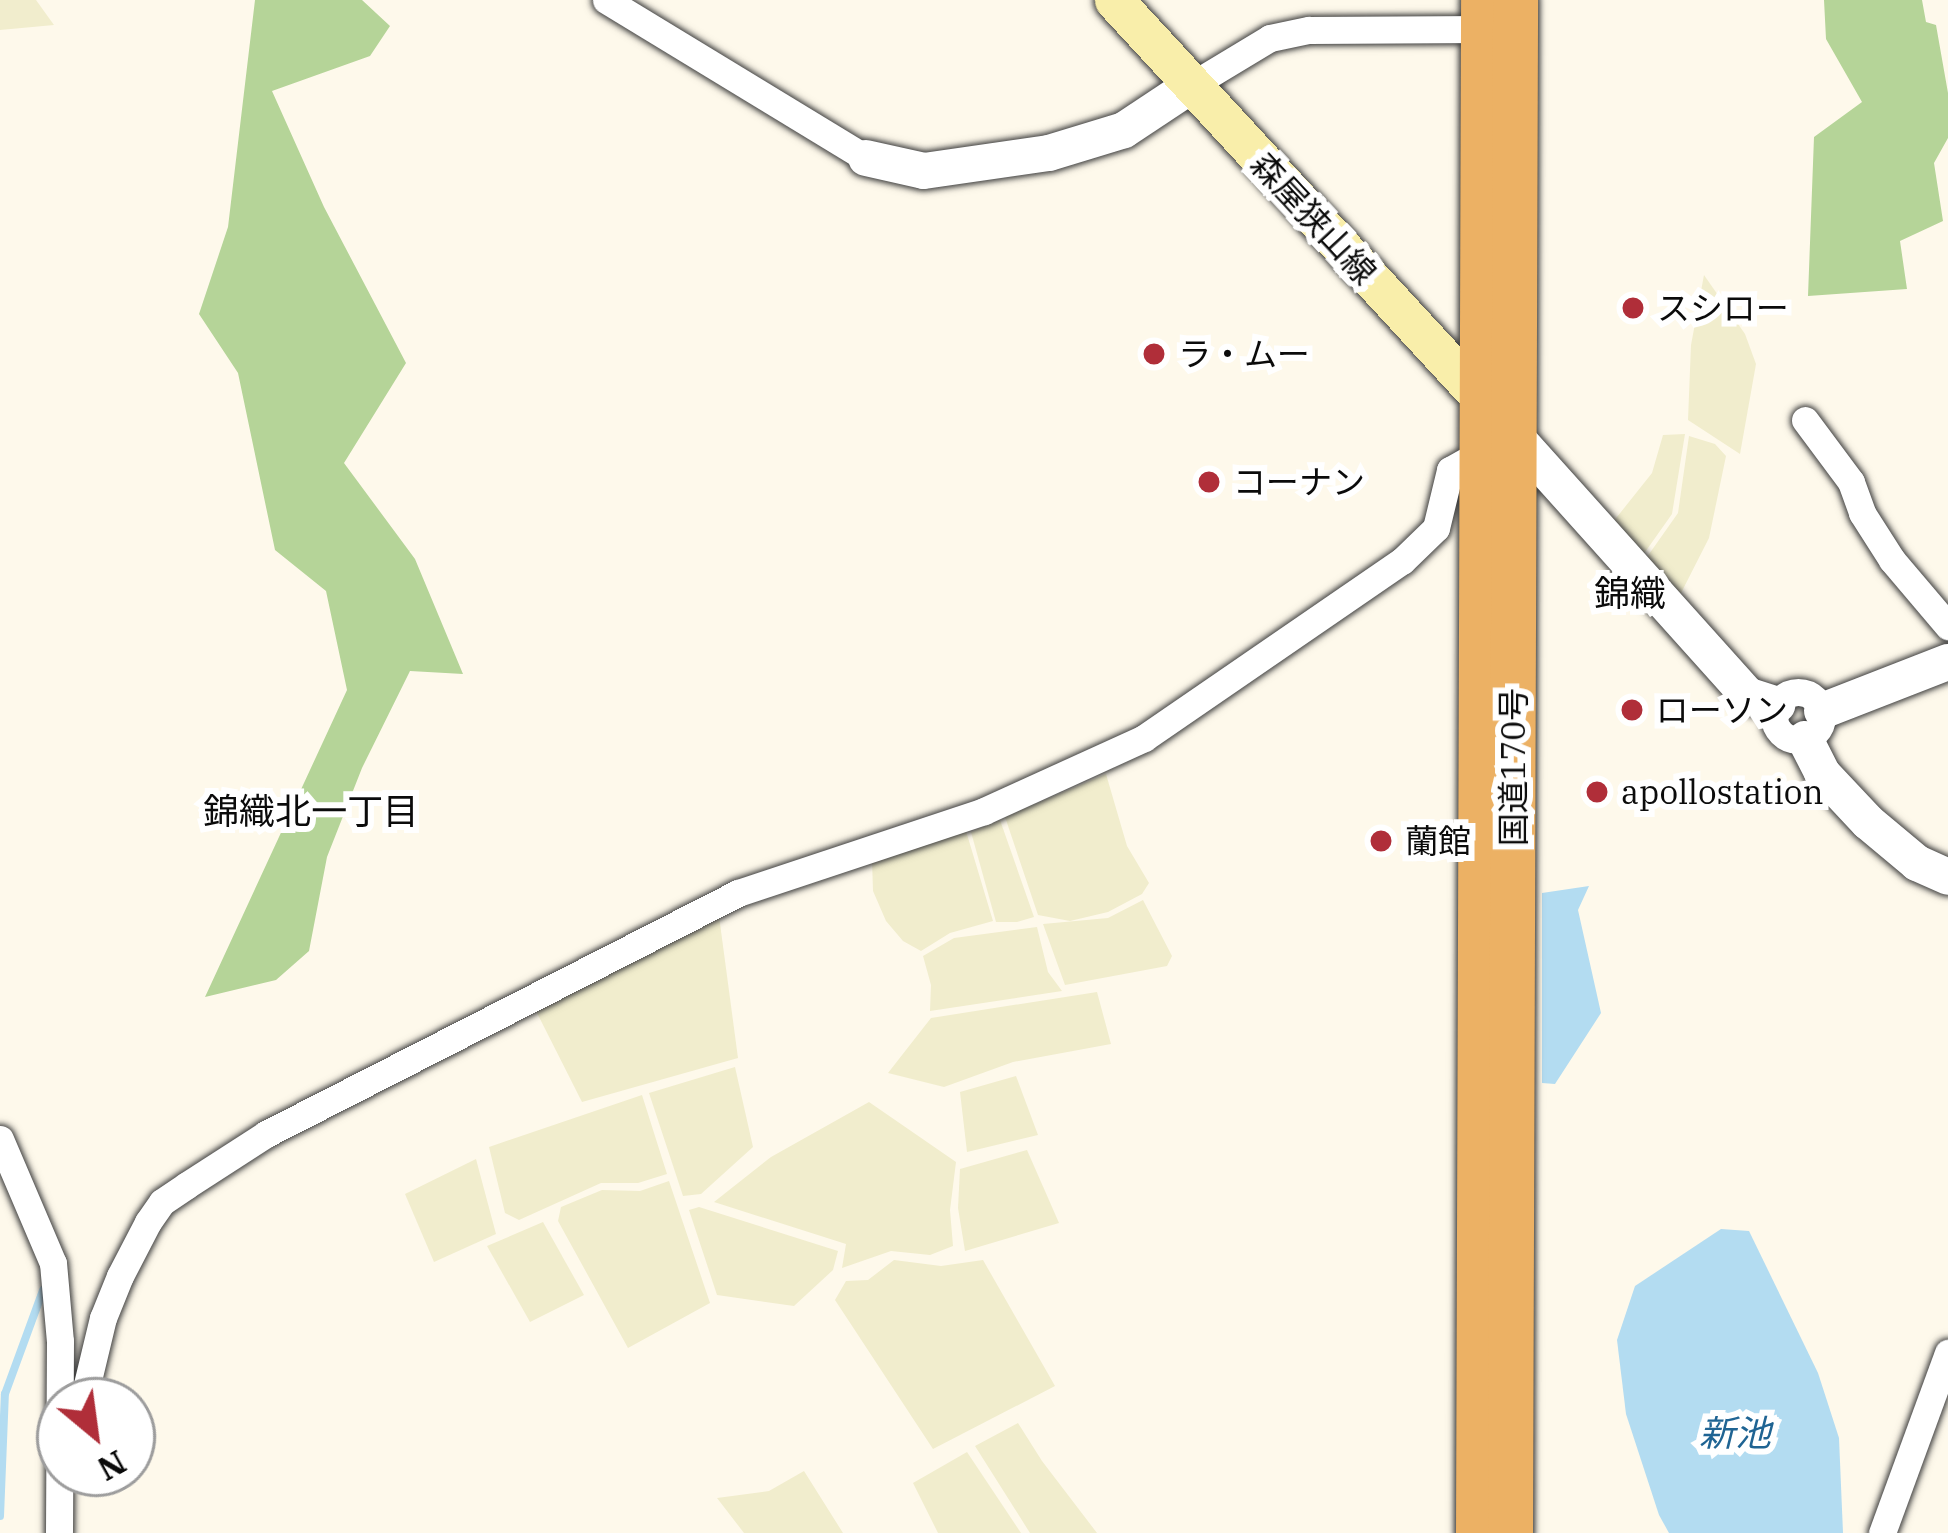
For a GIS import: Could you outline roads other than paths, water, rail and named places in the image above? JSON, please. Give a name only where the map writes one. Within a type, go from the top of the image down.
[{"type":"highway","name":"国道170号","points":[[1478,1533],[1478,1311],[1497,444],[1481,398],[1493,10]]},
{"type":"highway","name":"国道170号","points":[[1493,10],[1511,1244],[1510,1533]]},
{"type":"highway","points":[[1511,1244],[1531,1384],[1536,1533]]},
{"type":"highway","points":[[1454,1533],[1458,1379],[1478,1311]]},
{"type":"main road","name":"森屋狭山線","points":[[1114,0],[1481,398]]},
{"type":"street","points":[[605,0],[866,158],[924,171],[1063,150],[1124,130],[1270,38],[1493,10]]},
{"type":"street","points":[[1805,420],[1851,482],[1862,513],[1892,560],[1948,626]]},
{"type":"street","points":[[89,1377],[103,1318],[120,1276],[155,1212],[187,1185],[266,1134],[738,893],[984,811],[1144,738],[1402,560],[1436,528],[1450,470],[1497,444],[1747,695],[1777,705]]},
{"type":"street","points":[[1948,662],[1814,725],[1790,738],[1778,728],[1777,705],[1787,694],[1802,692],[1815,698],[1814,725],[1822,773],[1868,822],[1917,863],[1948,877]]},
{"type":"street","points":[[0,1139],[13,1205],[53,1263],[60,1377]]},
{"type":"street","points":[[1882,1533],[1948,1353]]},
{"type":"street","points":[[59,1533],[62,1497]]},
{"type":"water","points":[[1589,886],[1578,910],[1601,1013],[1555,1084],[1542,1083],[1542,893]]},
{"type":"water","name":"新池","points":[[1721,1229],[1749,1231],[1818,1373],[1839,1438],[1843,1533],[1669,1533],[1659,1515],[1626,1414],[1617,1340],[1635,1286]]},
{"type":"waterway","points":[[0,1516],[5,1394],[43,1290]]},
{"type":"place","name":"スシロー","points":[[1633,308]]},
{"type":"place","name":"ラ・ムー","points":[[1154,354]]},
{"type":"place","name":"コーナン","points":[[1209,482]]},
{"type":"place","name":"ローソン","points":[[1632,710]]},
{"type":"place","name":"apollostation","points":[[1597,792]]},
{"type":"place","name":"蘭館","points":[[1381,841]]},
{"type":"district","name":"錦織","points":[[1630,593]]},
{"type":"district","name":"錦織北一丁目","points":[[311,811]]}]
